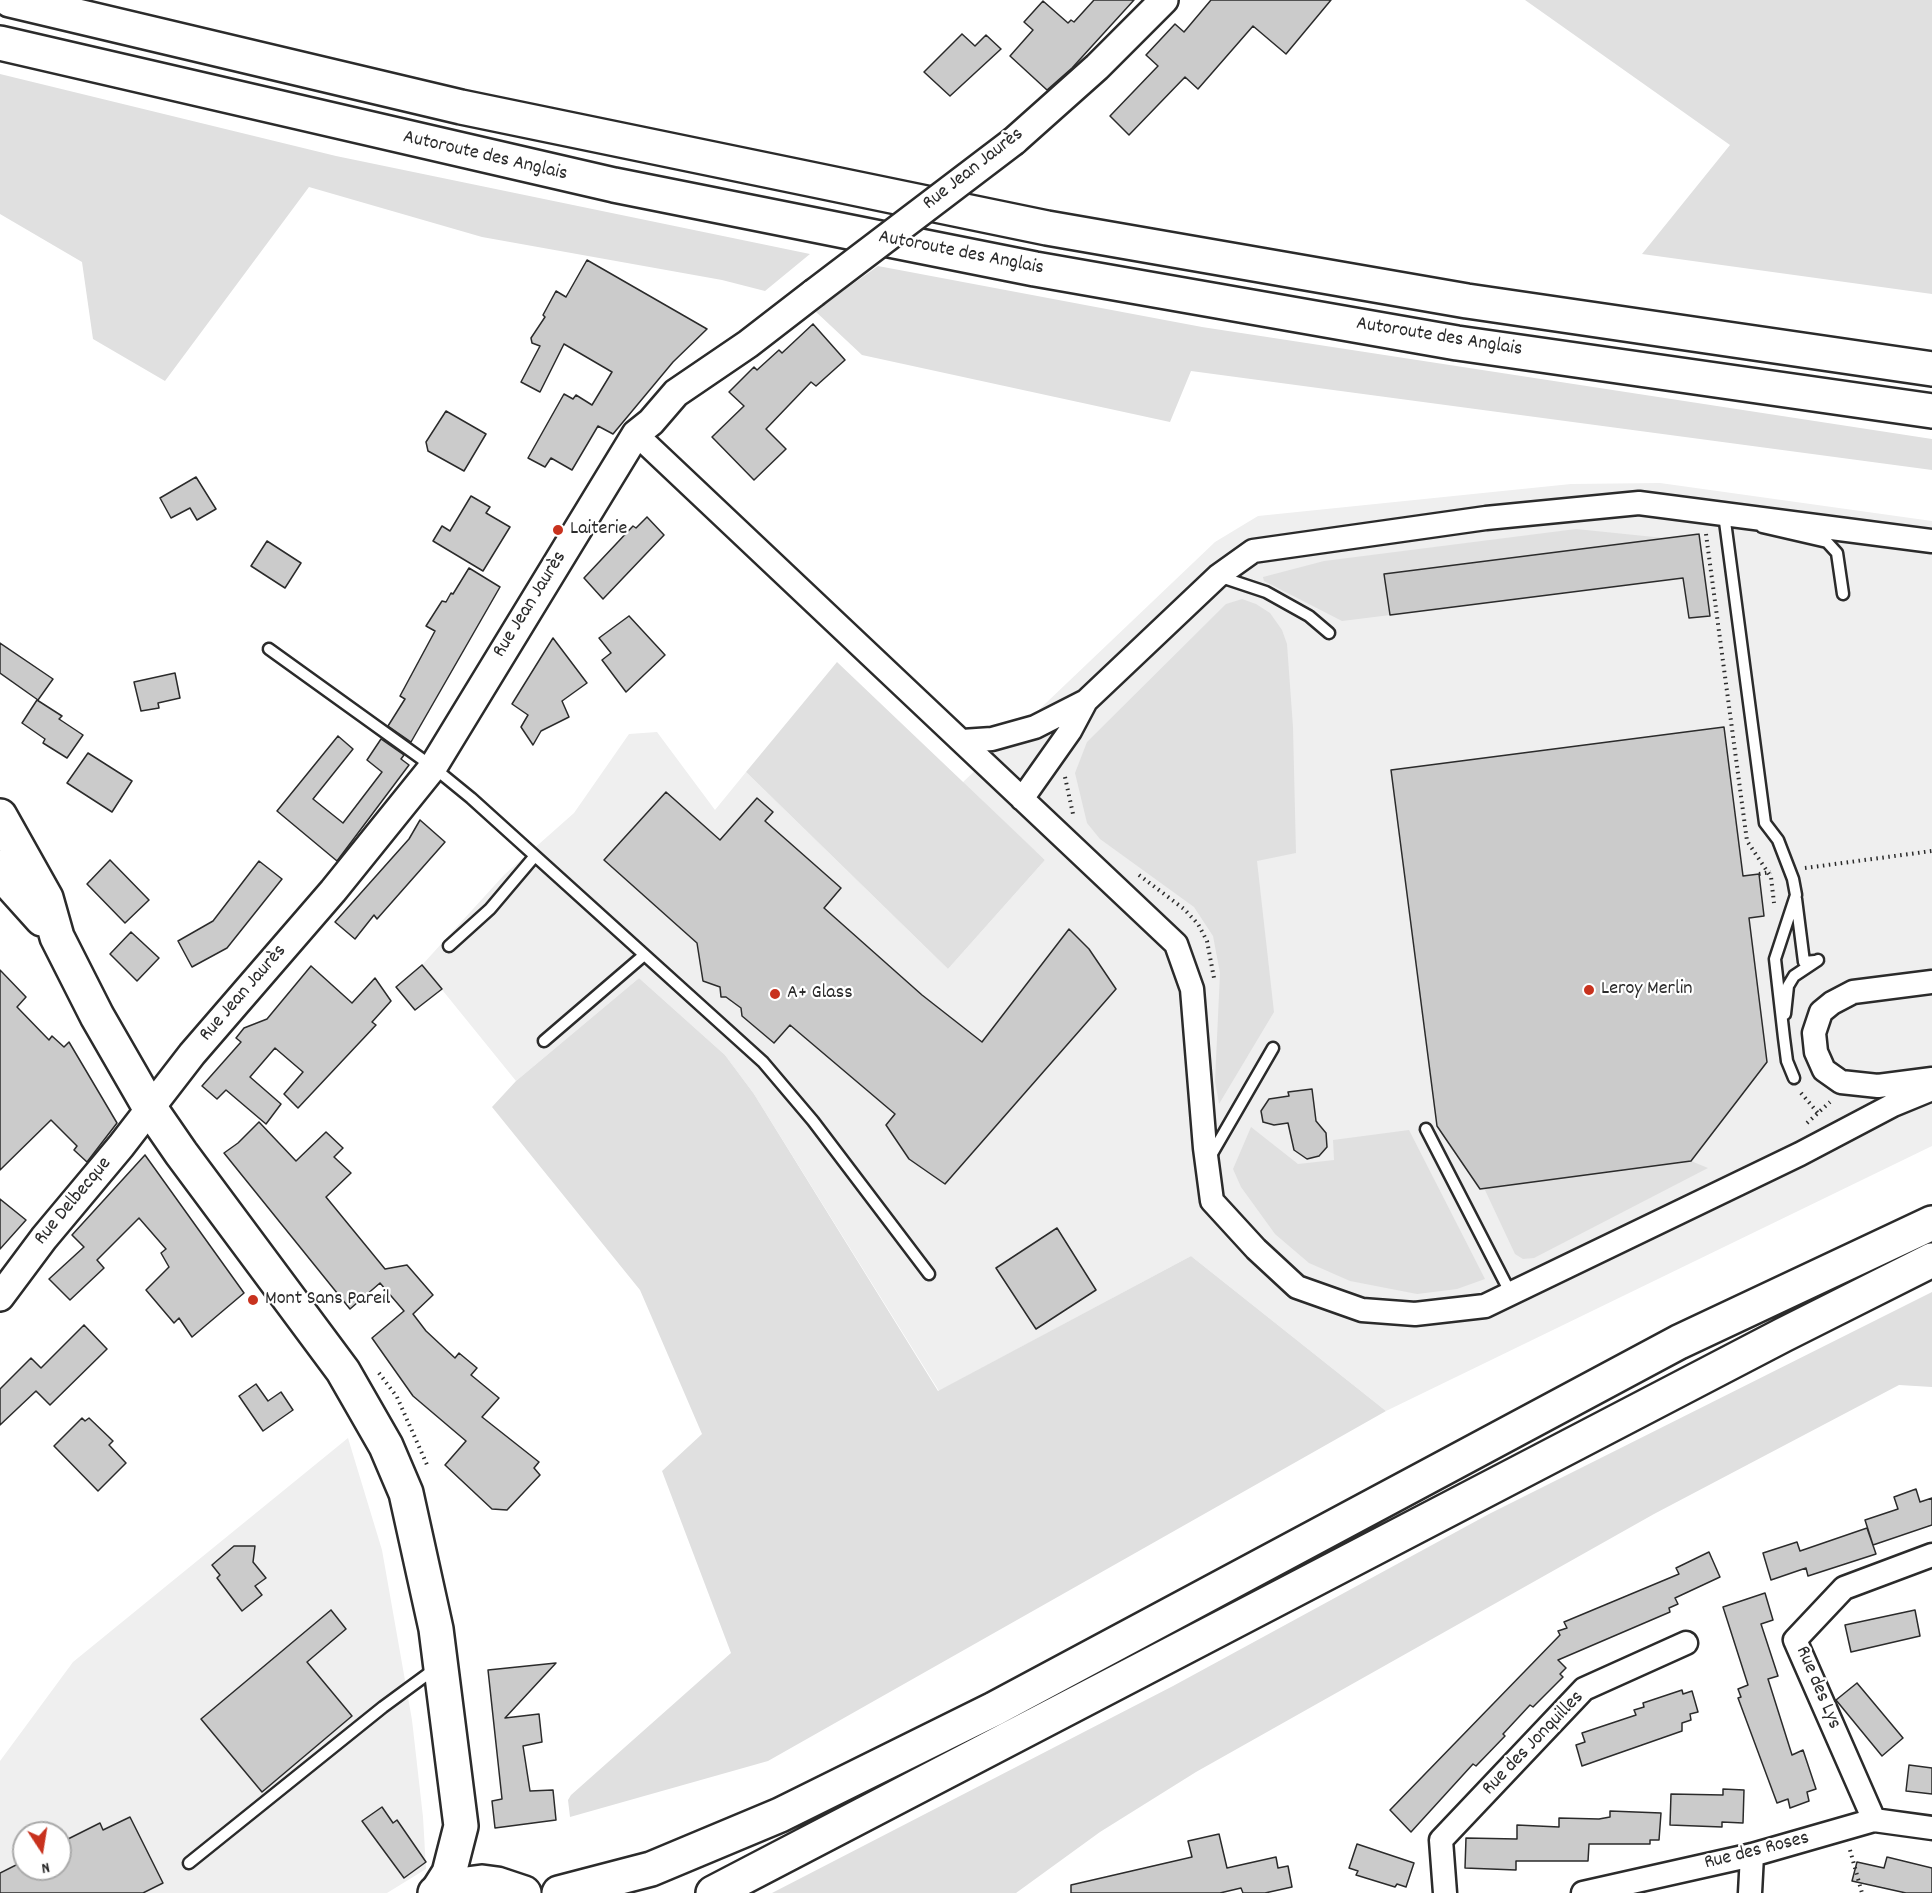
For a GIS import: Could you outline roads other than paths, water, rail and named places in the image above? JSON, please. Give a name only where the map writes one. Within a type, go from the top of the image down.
[{"type":"main road","name":"Autoroute des Anglais","points":[[10,0],[461,107],[1047,228],[1467,301],[1932,369]]},
{"type":"main road","name":"Autoroute des Anglais","points":[[0,43],[591,180],[1035,269],[1457,343],[1932,411]]},
{"type":"main road","points":[[0,816],[46,898],[57,937],[97,1016],[150,1108],[181,1154],[343,1371],[386,1446],[406,1493],[436,1629],[461,1826],[484,1870],[511,1888]]},
{"type":"main road","points":[[0,867],[7,880],[57,937]]},
{"type":"main road","points":[[560,1893],[651,1869],[780,1815],[994,1709],[1678,1342],[1932,1223]]},
{"type":"main road","points":[[713,1893],[1782,1335],[1932,1260]]},
{"type":"main road","points":[[436,1892],[449,1873],[461,1826]]},
{"type":"main road","points":[[436,1892],[466,1883],[511,1888]]},
{"type":"street","name":"Rue Jean Jaurès","points":[[150,1108],[192,1054],[333,891],[433,767],[636,434],[651,422],[676,393],[748,344],[1014,141],[1097,67],[1164,0]]},
{"type":"street","points":[[636,434],[1176,944],[1192,989],[1212,1201],[1256,1249],[1297,1287],[1362,1310],[1415,1314],[1485,1306],[1932,1089]]},
{"type":"street","points":[[962,741],[992,739],[1035,727],[1086,701],[1218,576],[1253,551],[1486,518],[1639,503],[1932,541]]},
{"type":"street","points":[[1022,799],[1070,731],[1086,701]]},
{"type":"street","points":[[1932,982],[1853,992],[1832,1003],[1821,1012],[1814,1033],[1816,1052],[1824,1070],[1841,1082],[1878,1086],[1932,1079]]},
{"type":"street","name":"Rue Delbecque","points":[[0,1297],[44,1238],[150,1108]]},
{"type":"street","name":"Rue des Lys","points":[[1874,1820],[1795,1640],[1844,1588],[1932,1555]]},
{"type":"street","name":"Rue des Jonquilles","points":[[1445,1893],[1441,1840],[1584,1689],[1686,1643]]},
{"type":"street","name":"Rue des Roses","points":[[1583,1893],[1752,1855],[1874,1820],[1932,1828]]},
{"type":"street","points":[[1749,1893],[1752,1855]]},
{"type":"lane","points":[[1784,1038],[1788,986],[1806,966],[1818,960],[1804,962],[1796,895],[1790,870],[1778,840],[1765,823],[1724,514],[1774,532],[1827,542],[1837,554],[1843,594]]},
{"type":"lane","points":[[1218,576],[1266,592],[1309,616],[1329,633]]},
{"type":"lane","points":[[269,649],[433,767],[763,1062],[813,1120],[929,1274]]},
{"type":"lane","points":[[449,946],[490,909],[534,857]]},
{"type":"lane","points":[[1794,1078],[1787,1061],[1775,959],[1796,895]]},
{"type":"lane","points":[[544,1041],[643,956]]},
{"type":"lane","points":[[1207,1163],[1273,1048]]},
{"type":"lane","points":[[1426,1129],[1510,1294]]},
{"type":"lane","points":[[189,1863],[383,1707],[439,1666]]},
{"type":"place","name":"Laiterie","points":[[558,530]]},
{"type":"place","name":"Leroy Merlin","points":[[1589,990]]},
{"type":"place","name":"A+ Glass","points":[[775,994]]},
{"type":"place","name":"Mont Sans Pareil","points":[[253,1300]]}]
